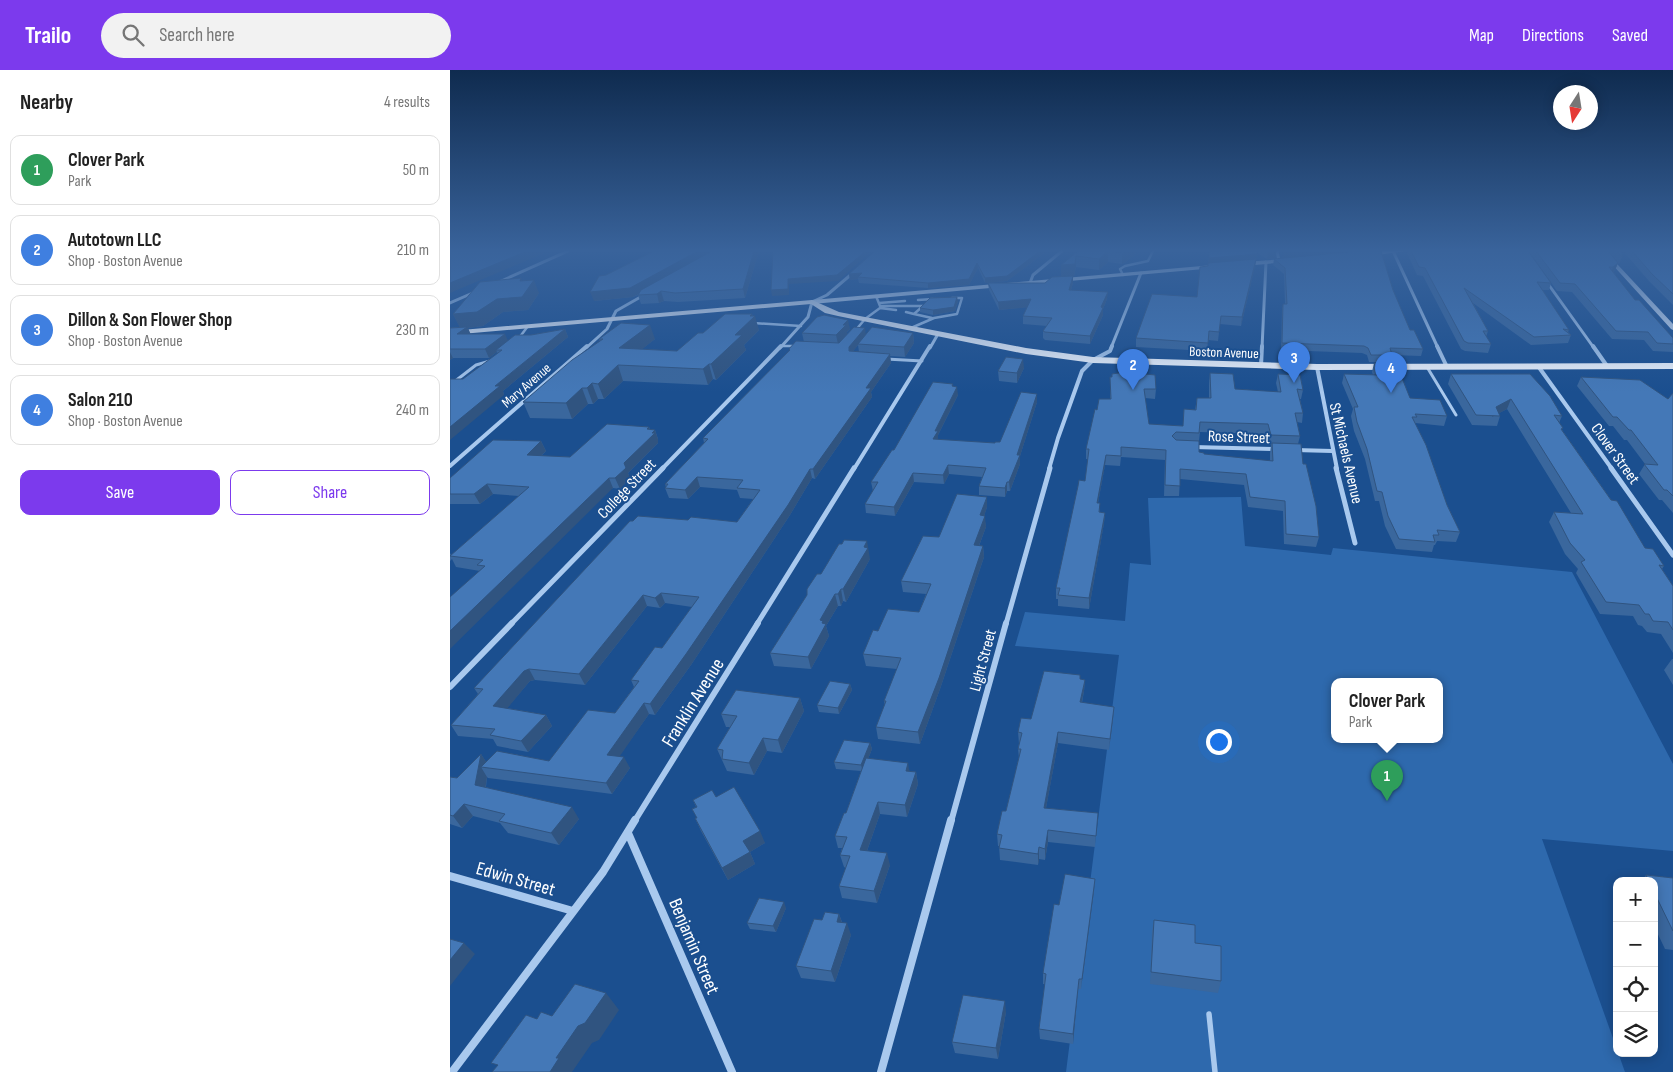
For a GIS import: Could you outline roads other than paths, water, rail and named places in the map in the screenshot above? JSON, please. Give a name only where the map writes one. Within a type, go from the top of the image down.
[{"type":"main road","points":[[450,333],[614,319],[729,312],[857,298]]},
{"type":"main road","points":[[1645,298],[1673,328]]},
{"type":"main road","name":"Boston Avenue","points":[[812,302],[833,313],[865,319],[879,324],[911,328],[1026,351],[1094,360],[1317,367],[1673,366]]},
{"type":"street","points":[[450,303],[462,298]]},
{"type":"street","name":"Mary Avenue","points":[[450,466],[607,329],[614,319],[616,311],[640,298]]},
{"type":"street","points":[[812,302],[821,298]]},
{"type":"street","name":"Light Street","points":[[881,1072],[1058,438],[1080,375],[1094,360],[1110,351],[1131,298]]},
{"type":"street","points":[[1260,366],[1264,298]]},
{"type":"street","points":[[1415,298],[1447,366]]},
{"type":"street","points":[[1558,298],[1607,366]]},
{"type":"street","name":"College Street","points":[[450,687],[801,326],[808,317],[812,302]]},
{"type":"street","name":"Franklin Avenue","points":[[452,1072],[603,872],[938,334]]},
{"type":"street","name":"Clover Street","points":[[1538,366],[1673,555]]},
{"type":"street","name":"St Michaels Avenue","points":[[1317,367],[1332,451],[1355,543]]},
{"type":"street","name":"Rose Street","points":[[1185,447],[1283,450]]},
{"type":"street","name":"Rose Street","points":[[1293,450],[1332,451]]},
{"type":"street","name":"Benjamin Street","points":[[628,832],[732,1072]]},
{"type":"street","name":"Edwin Street","points":[[450,876],[573,911]]},
{"type":"lane","points":[[877,298],[879,306]]},
{"type":"lane","points":[[911,328],[934,318],[957,314],[962,298],[946,298]]},
{"type":"lane","points":[[914,314],[930,299]]},
{"type":"lane","points":[[918,300],[938,299]]},
{"type":"lane","points":[[852,334],[879,306],[905,301]]},
{"type":"lane","points":[[879,306],[924,306]]},
{"type":"lane","points":[[879,306],[896,310]]},
{"type":"lane","points":[[906,312],[934,318]]},
{"type":"lane","points":[[746,322],[801,326]]},
{"type":"lane","points":[[519,339],[528,326]]},
{"type":"lane","points":[[781,346],[803,346]]},
{"type":"lane","points":[[452,384],[476,365],[490,361],[497,356]]},
{"type":"lane","points":[[878,358],[922,361]]},
{"type":"lane","points":[[1427,367],[1456,415]]},
{"type":"lane","points":[[1209,1014],[1215,1072]]},
{"type":"place","name":"Dillon & Son Flower Shop","points":[[1294,383]]},
{"type":"place","name":"Autotown LLC","points":[[1133,390]]},
{"type":"place","name":"Salon 210","points":[[1391,393]]},
{"type":"place","name":"Clover Park","points":[[1387,801]]}]
